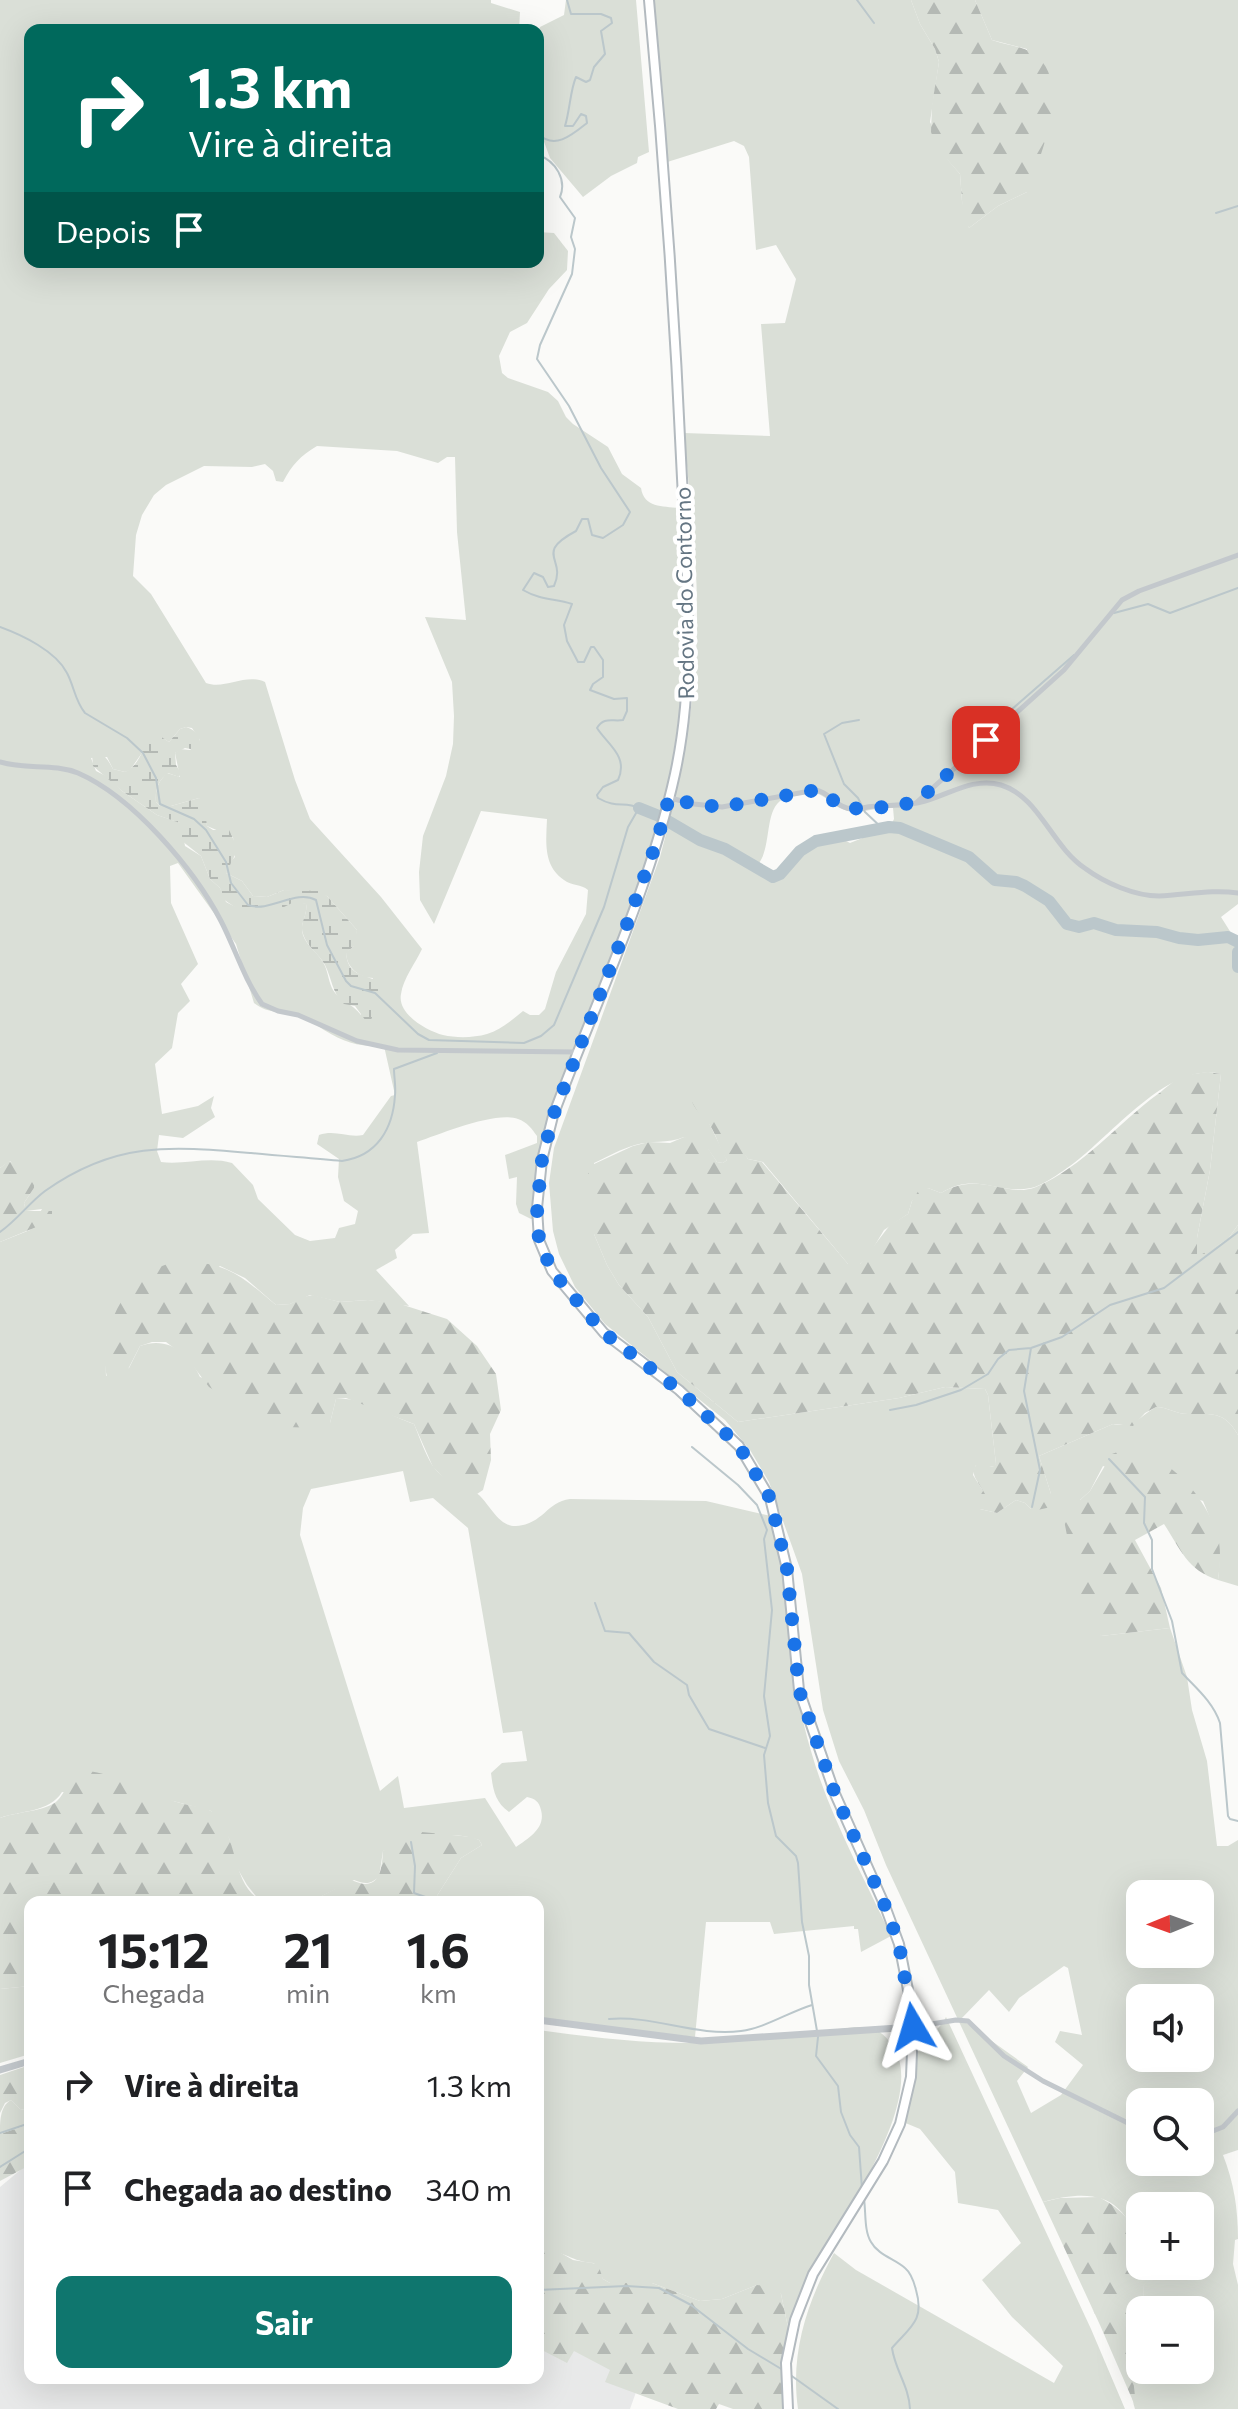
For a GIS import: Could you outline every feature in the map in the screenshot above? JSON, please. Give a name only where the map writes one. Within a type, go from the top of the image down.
[{"type":"main road","name":"Rodovia do Contorno","points":[[649,0],[677,385],[688,611],[685,709],[669,798],[657,841],[553,1116],[542,1160],[537,1208],[539,1240],[552,1271],[604,1333],[679,1390],[739,1446],[770,1498],[787,1569],[799,1690],[835,1794],[899,1944],[913,2027],[911,2077],[900,2124],[883,2161],[813,2274],[795,2320],[786,2363],[788,2409]]},
{"type":"street","points":[[916,803],[1064,670],[1122,600],[1238,555]]},
{"type":"street","points":[[0,762],[16,767],[56,767],[75,772],[98,783],[140,815],[165,842],[211,906],[262,1004],[298,1015],[357,1041],[398,1050],[577,1052]]},
{"type":"street","points":[[669,798],[722,807],[816,790],[841,806],[852,809],[916,803],[960,787],[998,784],[1035,808],[1057,843],[1077,863],[1114,884],[1150,895],[1238,893]]},
{"type":"street","points":[[544,2021],[701,2041],[968,2021],[1017,2065],[1126,2122]]},
{"type":"street","points":[[0,2070],[24,2063]]},
{"type":"street","points":[[1214,2131],[1223,2127],[1238,2111]]},
{"type":"shaded area","points":[[24,2167],[24,2384],[544,2384],[544,2315],[663,2316],[630,2409],[0,2409],[0,2187]]},
{"type":"green space","points":[[0,0],[491,0],[491,3],[520,12],[519,24],[24,24],[24,268],[544,268],[544,232],[554,233],[568,251],[567,270],[549,289],[527,323],[510,332],[499,356],[502,373],[548,392],[573,424],[608,447],[622,474],[641,488],[650,503],[679,508],[686,590],[683,686],[663,805],[642,874],[547,1132],[539,1218],[531,1219],[519,1213],[516,1204],[517,1177],[509,1179],[505,1155],[537,1143],[537,1136],[524,1122],[508,1117],[496,1118],[417,1142],[429,1233],[413,1234],[395,1250],[397,1258],[376,1270],[409,1306],[368,1300],[340,1302],[310,1295],[290,1304],[276,1305],[245,1278],[220,1266],[105,1351],[106,1376],[129,1368],[140,1346],[159,1343],[176,1348],[190,1360],[200,1377],[330,1423],[336,1399],[366,1403],[414,1424],[436,1470],[479,1495],[500,1519],[510,1525],[533,1521],[555,1504],[570,1499],[706,1501],[771,1516],[778,1541],[794,1673],[811,1751],[837,1822],[891,1936],[861,1952],[858,1929],[854,1926],[774,1934],[770,1922],[706,1922],[695,2037],[544,2022],[544,1896],[437,1896],[461,1858],[482,1845],[479,1840],[442,1836],[383,1851],[379,1877],[364,1883],[354,1880],[322,1896],[256,1896],[236,1866],[229,1838],[211,1811],[173,1801],[62,1792],[50,1804],[0,1818],[0,1242],[30,1230],[42,1209],[26,1211],[24,1203],[34,1188],[10,1161],[0,1168]],"holes":[[[317,446],[397,451],[438,463],[447,457],[455,457],[457,532],[466,620],[425,617],[452,682],[454,716],[453,744],[446,776],[423,836],[419,872],[420,900],[434,924],[481,811],[547,819],[547,853],[552,868],[567,882],[588,890],[586,914],[556,972],[545,1009],[539,1015],[523,1011],[487,1034],[465,1037],[443,1035],[429,1030],[408,1015],[401,1001],[402,988],[422,949],[381,897],[310,819],[265,682],[250,679],[220,685],[206,683],[151,594],[133,576],[136,535],[142,515],[154,495],[166,485],[204,466],[252,467],[265,464],[273,471],[276,481],[283,482],[297,461]],[[192,728],[200,740],[190,750],[180,749],[175,753],[180,777],[167,773],[158,786],[156,802],[160,806],[171,806],[199,798],[207,826],[233,837],[235,857],[228,864],[226,873],[242,881],[253,896],[267,897],[284,890],[327,896],[357,930],[353,947],[346,952],[348,962],[358,974],[373,978],[361,1015],[335,993],[323,962],[303,935],[306,904],[297,902],[250,910],[226,902],[220,888],[210,879],[201,856],[185,846],[181,823],[157,815],[96,771],[91,758],[107,757],[113,769],[130,770],[144,750],[161,737],[169,742],[180,729]],[[178,863],[236,944],[254,1003],[271,1011],[303,1016],[346,1041],[384,1046],[395,1095],[391,1096],[363,1135],[319,1135],[317,1144],[339,1159],[338,1177],[344,1201],[358,1211],[355,1224],[339,1228],[335,1238],[310,1241],[295,1235],[258,1199],[253,1185],[232,1163],[215,1160],[161,1162],[157,1151],[159,1135],[183,1138],[215,1117],[211,1108],[214,1096],[198,1106],[162,1114],[155,1064],[172,1048],[178,1013],[190,1001],[181,984],[198,964],[171,903],[170,866]],[[403,1471],[410,1502],[433,1498],[468,1528],[503,1733],[522,1731],[527,1761],[502,1763],[491,1773],[494,1790],[509,1812],[527,1797],[539,1804],[542,1816],[539,1827],[516,1847],[485,1798],[404,1808],[398,1776],[380,1791],[300,1535],[303,1508],[311,1489]]]},
{"type":"green space","points":[[566,0],[636,0],[649,152],[583,197],[550,158],[544,142],[544,25],[564,15]]},
{"type":"green space","points":[[648,0],[911,0],[939,62],[930,122],[948,160],[960,174],[962,201],[969,228],[998,206],[1027,192],[1027,49],[992,40],[975,0],[1238,0],[1238,904],[1221,917],[1238,944],[1238,1225],[1228,1239],[1197,1258],[1197,1238],[1210,1170],[1221,1074],[1200,1073],[1158,1092],[1080,1158],[1039,1185],[1007,1189],[965,1184],[941,1193],[928,1188],[912,1201],[908,1214],[884,1230],[860,1264],[848,1264],[763,1162],[748,1159],[739,1147],[709,1123],[727,1160],[723,1163],[717,1162],[708,1149],[684,1137],[635,1145],[594,1163],[594,1234],[619,1285],[648,1317],[677,1372],[738,1422],[899,1398],[945,1387],[985,1389],[996,1464],[995,1467],[976,1465],[973,1475],[983,1491],[980,1509],[997,1513],[1016,1500],[1031,1509],[1051,1494],[1039,1456],[1113,1424],[1132,1423],[1156,1407],[1223,1418],[1238,1435],[1238,1586],[1218,1580],[1216,1539],[1203,1501],[1103,1466],[1090,1491],[1080,1500],[1101,1636],[1170,1628],[1187,1677],[1192,1710],[1207,1761],[1217,1846],[1228,1846],[1238,1840],[1238,2150],[1223,2155],[1233,2186],[1237,2217],[1238,2239],[1235,2240],[1233,2264],[1238,2285],[1238,2409],[1135,2409],[1133,2384],[1214,2384],[1214,2296],[1144,2296],[1143,2280],[1214,2280],[1214,2192],[1126,2192],[1126,2218],[1106,2200],[1093,2197],[1078,2196],[1043,2202],[839,1761],[823,1710],[802,1574],[769,1482],[750,1450],[725,1420],[605,1324],[575,1287],[559,1254],[553,1231],[549,1183],[554,1148],[660,857],[687,735],[695,673],[697,610],[684,433],[770,436],[761,324],[785,323],[796,279],[776,245],[756,250],[749,157],[744,146],[734,141],[661,164]],"holes":[[[815,793],[848,811],[893,808],[894,819],[890,827],[850,843],[838,839],[818,845],[800,856],[776,880],[757,874],[755,864],[763,856],[770,819],[777,804],[790,796]],[[1064,1966],[1068,1968],[1082,2035],[1060,2031],[1055,2042],[1083,2065],[1061,2095],[1031,2113],[1017,2081],[1028,2067],[961,2019],[989,1990],[1009,2012],[1019,1998]]]},
{"type":"green space","points":[[911,0],[975,0],[992,40],[1033,53],[1045,66],[1051,82],[1053,100],[1050,120],[1027,192],[998,206],[969,228],[963,214],[960,174],[937,148],[931,132],[939,62]]},
{"type":"green space","points":[[186,727],[198,736],[199,746],[196,750],[185,748],[175,753],[176,765],[181,773],[179,777],[168,773],[162,779],[156,802],[160,806],[171,806],[199,798],[204,804],[207,826],[213,830],[229,830],[238,849],[226,873],[242,881],[253,896],[267,897],[284,890],[318,891],[327,896],[357,930],[356,944],[346,953],[350,966],[357,973],[378,981],[378,1001],[371,1020],[366,1021],[355,1006],[340,1000],[325,965],[305,939],[302,926],[306,904],[292,903],[274,912],[239,910],[223,899],[220,888],[210,879],[201,856],[182,841],[180,823],[157,815],[93,766],[92,754],[100,754],[113,769],[125,772],[138,760],[144,742],[157,734],[169,742],[180,729]]},
{"type":"green space","points":[[1208,1072],[1221,1074],[1210,1170],[1197,1238],[1197,1257],[1228,1239],[1238,1225],[1238,1435],[1223,1418],[1156,1407],[1133,1426],[1113,1424],[1039,1456],[1051,1494],[1051,1507],[1033,1511],[1016,1500],[997,1513],[980,1509],[977,1501],[983,1491],[975,1477],[975,1467],[978,1463],[993,1467],[996,1464],[985,1389],[945,1387],[899,1398],[738,1422],[677,1372],[648,1317],[619,1285],[594,1234],[589,1210],[588,1174],[594,1164],[633,1146],[649,1142],[670,1143],[684,1137],[704,1142],[717,1162],[727,1160],[712,1128],[694,1106],[690,1091],[701,1089],[714,1103],[748,1159],[762,1162],[848,1264],[860,1264],[890,1225],[908,1214],[919,1190],[928,1188],[941,1193],[968,1184],[1014,1190],[1036,1187],[1085,1156],[1177,1079]]},
{"type":"green space","points":[[9,1161],[34,1176],[34,1188],[24,1203],[26,1211],[52,1211],[52,1214],[41,1225],[0,1242],[0,1168]]},
{"type":"green space","points":[[171,1262],[217,1266],[251,1284],[276,1305],[290,1304],[313,1295],[340,1302],[368,1300],[397,1303],[447,1319],[477,1346],[496,1374],[501,1410],[490,1434],[491,1460],[483,1490],[477,1494],[444,1478],[433,1467],[414,1424],[346,1398],[336,1399],[330,1423],[325,1428],[284,1427],[263,1420],[209,1387],[187,1358],[166,1342],[140,1346],[124,1377],[114,1384],[109,1383],[105,1353],[118,1307],[137,1281],[148,1272]]},
{"type":"green space","points":[[1123,1450],[1153,1457],[1192,1489],[1216,1531],[1220,1561],[1218,1580],[1192,1565],[1164,1524],[1135,1540],[1161,1588],[1170,1628],[1101,1636],[1079,1597],[1064,1520],[1067,1512],[1090,1491],[1112,1454]]},
{"type":"green space","points":[[82,1772],[113,1777],[214,1813],[228,1834],[241,1875],[255,1896],[24,1896],[24,1987],[0,1989],[0,1818],[52,1804],[73,1778]]},
{"type":"green space","points":[[422,1832],[472,1837],[482,1845],[461,1858],[437,1896],[322,1896],[335,1889],[344,1878],[364,1884],[374,1881],[380,1872],[383,1851],[402,1838]]},
{"type":"green space","points":[[24,1987],[24,2056],[0,2063],[0,1989]]},
{"type":"green space","points":[[946,2017],[1125,2409],[798,2409],[796,2368],[803,2328],[816,2290],[834,2253],[856,2270],[1054,2383],[1063,2366],[1012,2317],[982,2280],[1021,2243],[998,2210],[958,2203],[955,2172],[920,2129],[903,2122],[917,2055]]},
{"type":"green space","points":[[866,2027],[884,2035],[892,2045],[901,2068],[899,2096],[890,2128],[858,2194],[803,2287],[789,2332],[781,2294],[757,2285],[722,2299],[700,2301],[652,2283],[610,2283],[603,2279],[594,2263],[544,2251],[544,2031],[652,2042],[752,2040]]},
{"type":"green space","points":[[24,2067],[24,2110],[11,2100],[5,2103],[0,2113],[0,2075]]},
{"type":"green space","points":[[11,2100],[24,2110],[24,2126],[0,2134],[3,2110]]},
{"type":"green space","points":[[24,2126],[24,2168],[0,2181],[0,2134]]},
{"type":"green space","points":[[1099,2197],[1126,2217],[1126,2280],[1143,2280],[1144,2296],[1126,2296],[1126,2384],[1134,2384],[1133,2401],[1043,2202],[1060,2198]]},
{"type":"green space","points":[[554,2249],[573,2260],[598,2264],[603,2279],[610,2283],[652,2283],[700,2301],[722,2299],[757,2285],[774,2287],[781,2294],[789,2332],[785,2409],[733,2409],[719,2404],[716,2409],[678,2409],[605,2382],[610,2370],[574,2351],[567,2363],[544,2351],[544,2250]]},
{"type":"waterway","points":[[544,139],[563,139],[587,123],[586,116],[581,114],[573,126],[565,126],[572,88],[576,77],[586,82],[590,80],[594,67],[605,54],[601,31],[612,23],[611,18],[601,14],[571,14],[567,0]]},
{"type":"waterway","points":[[857,0],[874,23]]},
{"type":"waterway","points":[[0,627],[28,639],[55,658],[67,673],[85,713],[127,738],[143,753],[156,778],[160,804],[194,819],[206,830],[226,862],[231,883],[248,905],[265,906],[300,897],[316,900],[327,945],[351,986],[375,993],[418,1034],[429,1040],[524,1043],[541,1036],[554,1025],[604,907],[628,827],[639,808],[610,803],[597,795],[603,787],[618,780],[621,772],[619,757],[597,728],[606,721],[623,720],[627,698],[614,699],[590,690],[603,677],[603,660],[591,647],[584,662],[578,662],[567,641],[564,625],[572,604],[523,590],[534,573],[543,577],[548,587],[554,586],[557,577],[556,545],[576,531],[582,519],[588,519],[592,535],[603,538],[623,525],[630,512],[601,468],[569,406],[537,359],[540,345],[572,274],[575,249],[571,237],[575,218],[560,197],[562,184],[555,166],[544,158]]},
{"type":"waterway","points":[[1216,213],[1238,206]]},
{"type":"waterway","points":[[1114,613],[1148,604],[1170,613],[1238,588]]},
{"type":"waterway","points":[[1011,710],[1074,655]]},
{"type":"waterway","points":[[859,720],[842,723],[824,734],[844,784],[858,798],[865,812],[882,828]]},
{"type":"waterway","points":[[639,808],[700,840],[725,849],[773,877],[780,874],[800,851],[816,841],[889,827],[900,828],[969,857],[995,880],[1025,886],[1049,901],[1067,924],[1079,927],[1094,923],[1116,930],[1157,932],[1198,940],[1228,937],[1238,942]]},
{"type":"waterway","points":[[1238,952],[1238,967]]},
{"type":"waterway","points":[[0,1232],[45,1191],[95,1163],[120,1155],[194,1149],[342,1161],[354,1158],[374,1147],[387,1130],[394,1107],[394,1069],[437,1053]]},
{"type":"waterway","points":[[890,1410],[961,1390],[988,1374],[1009,1350],[1031,1348],[1062,1337],[1110,1305],[1164,1288],[1238,1232]]},
{"type":"waterway","points":[[1031,1348],[1024,1391],[1040,1470],[1032,1507]]},
{"type":"waterway","points":[[692,1447],[757,1505],[767,1530],[764,1539],[772,1610],[764,1696],[770,1736],[764,1755],[768,1803],[776,1836],[796,1856],[798,1863],[802,1922],[809,1956],[809,1985],[817,2031]]},
{"type":"waterway","points":[[1109,1459],[1145,1497],[1144,1523],[1152,1540],[1152,1569],[1172,1621],[1182,1673],[1209,1702],[1220,1723],[1228,1816],[1238,1821]]},
{"type":"waterway","points":[[595,1603],[605,1631],[629,1633],[654,1662],[687,1685],[689,1695],[709,1729],[765,1748]]},
{"type":"waterway","points":[[411,1842],[415,1866],[414,1893],[422,1896]]},
{"type":"waterway","points":[[609,2019],[642,2020],[708,2031],[741,2031],[759,2027],[812,2005]]},
{"type":"waterway","points":[[818,2037],[816,2056],[838,2086],[841,2112],[850,2135],[859,2147],[862,2189]]},
{"type":"waterway","points":[[0,2133],[24,2125]]},
{"type":"waterway","points":[[0,2167],[24,2152]]},
{"type":"waterway","points":[[864,2199],[866,2227],[871,2242],[907,2270],[916,2290],[917,2316],[910,2329],[892,2348],[910,2409]]},
{"type":"waterway","points":[[544,2290],[626,2286],[659,2288],[691,2305],[748,2349],[783,2370]]},
{"type":"waterway","points":[[789,2374],[838,2409]]},
{"type":"route","points":[[913,2027],[899,1944],[835,1794],[799,1690],[787,1569],[770,1498],[739,1446],[679,1390],[604,1333],[552,1271],[539,1240],[537,1208],[542,1160],[553,1116],[622,938],[669,798],[722,807],[816,790],[841,806],[852,809],[911,805],[986,740]]}]
